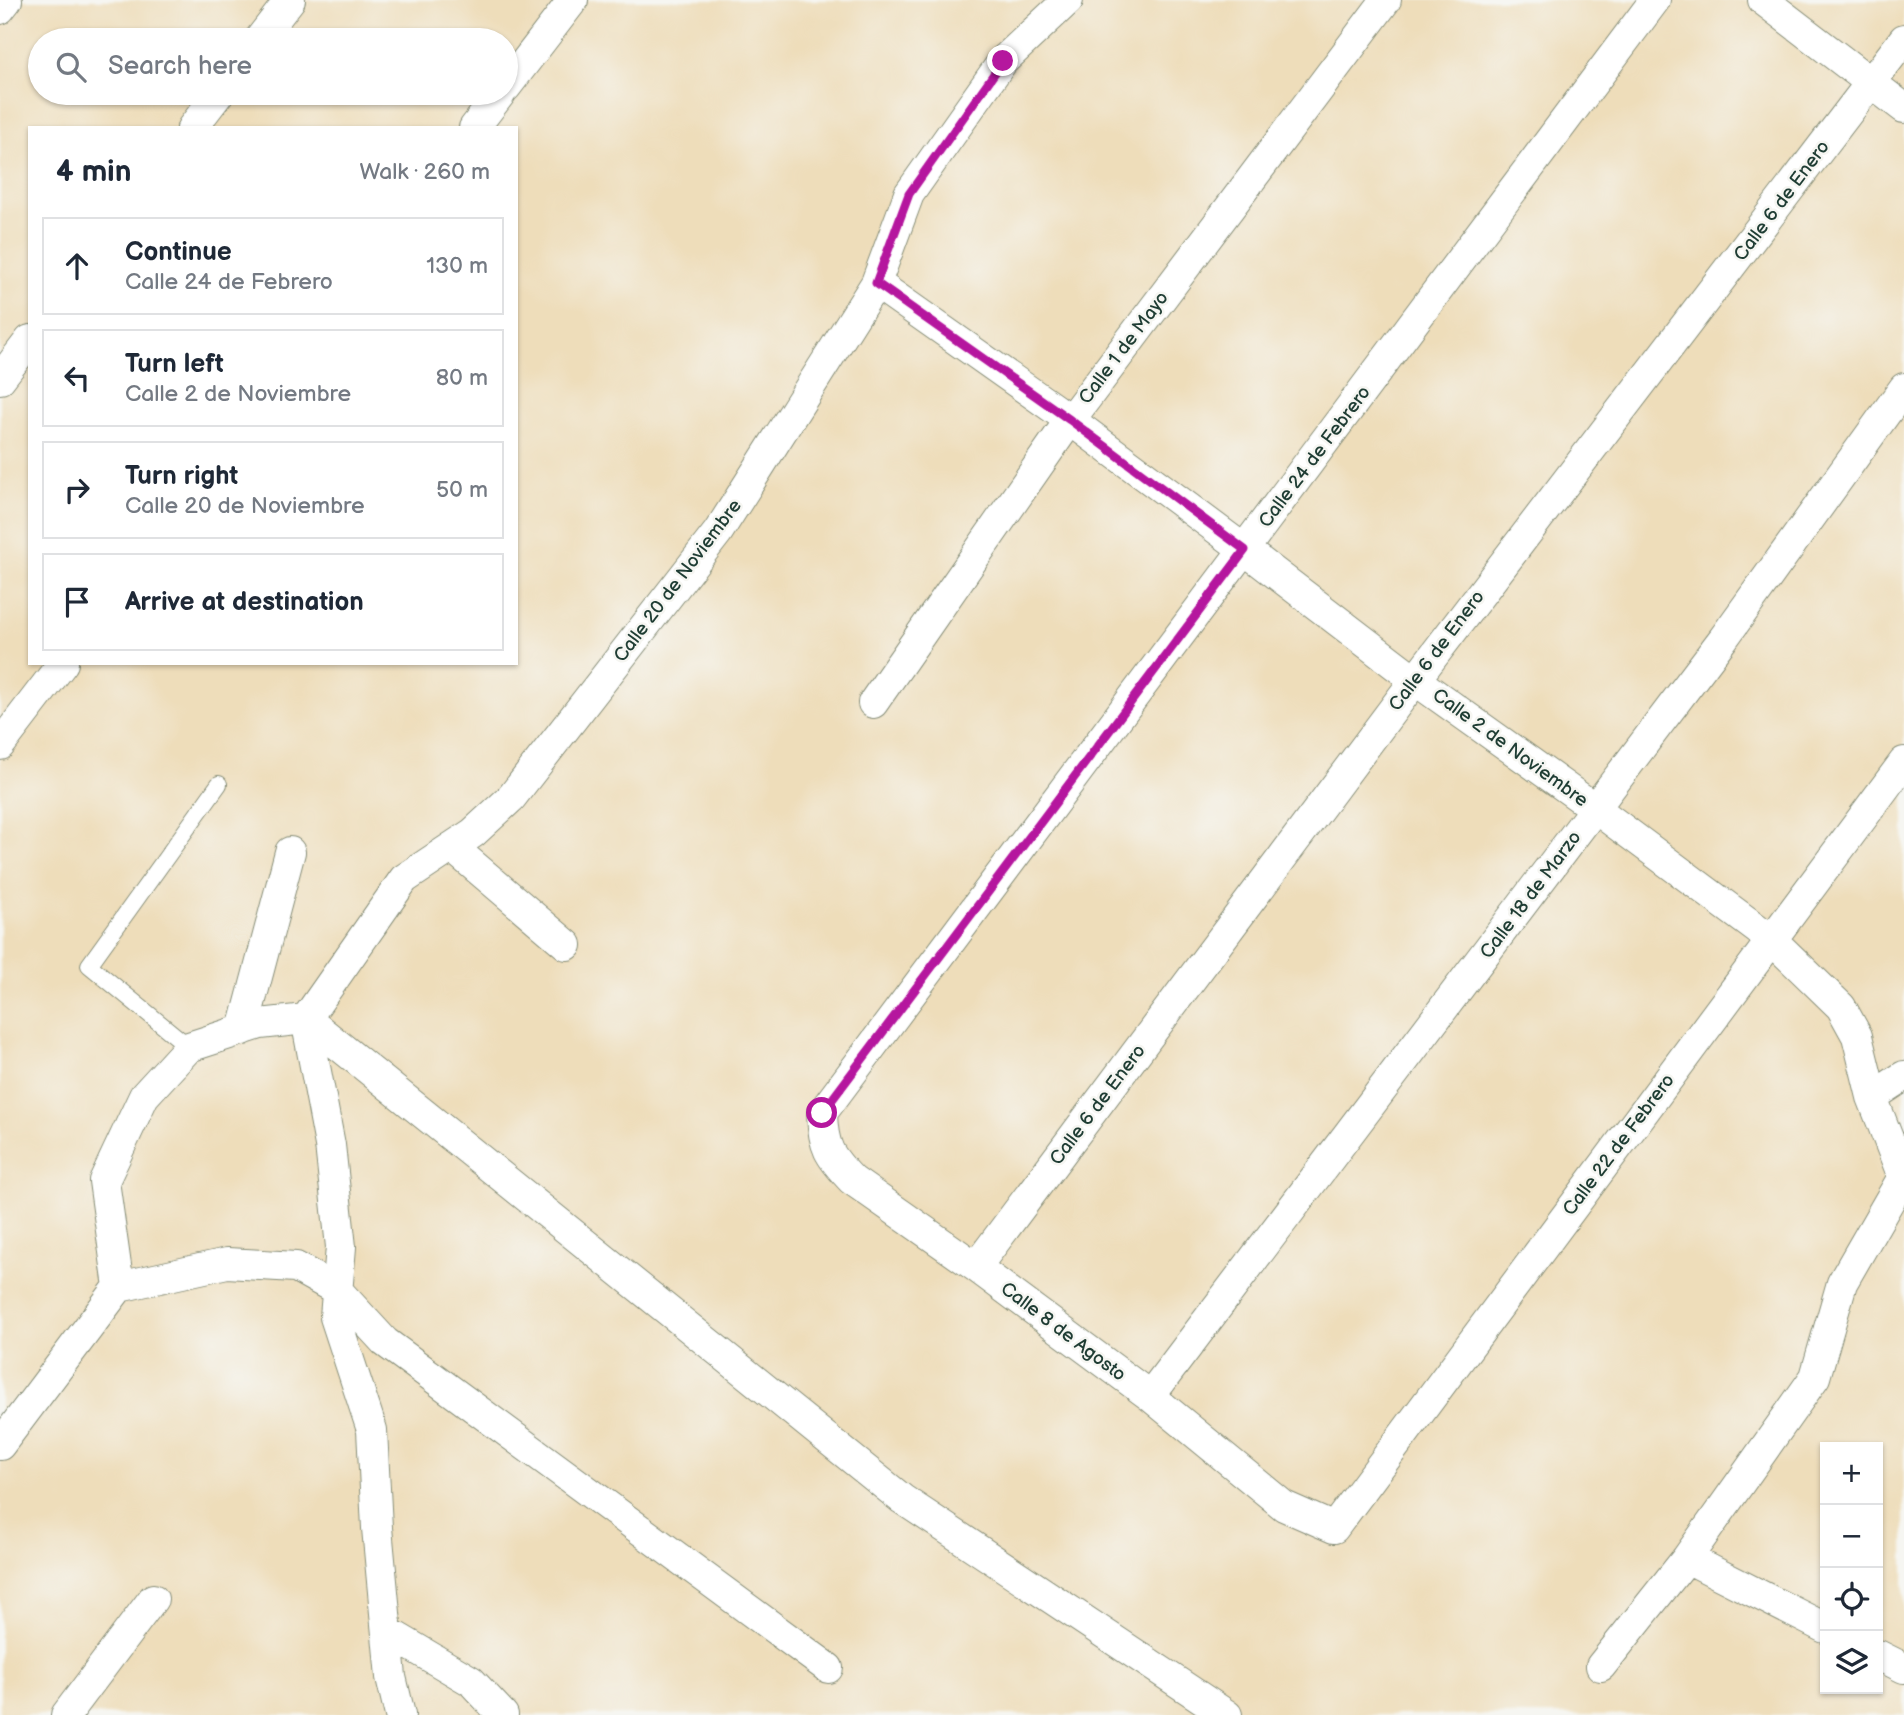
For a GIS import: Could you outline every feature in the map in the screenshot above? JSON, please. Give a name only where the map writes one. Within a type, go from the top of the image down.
[{"type":"street","points":[[0,9],[7,0]]},
{"type":"street","points":[[268,28],[290,0]]},
{"type":"street","points":[[518,71],[573,0]]},
{"type":"street","name":"Calle 20 de Noviembre","points":[[306,1019],[404,879],[473,833],[511,798],[719,532],[876,283],[909,194],[1003,61],[1068,0]]},
{"type":"street","name":"Calle 1 de Mayo","points":[[873,703],[1070,420],[1386,0]]},
{"type":"street","name":"Calle 24 de Febrero","points":[[822,1113],[1655,0]]},
{"type":"street","points":[[1763,0],[1904,108]]},
{"type":"street","name":"Calle 6 de Enero","points":[[976,1267],[1415,680],[1904,39]]},
{"type":"street","points":[[194,126],[210,105]]},
{"type":"street","points":[[476,126],[492,105]]},
{"type":"street","name":"Calle 2 de Noviembre","points":[[876,283],[1070,420],[1415,680],[1596,809],[1772,940],[1841,1007],[1857,1036],[1872,1097],[1903,1177]]},
{"type":"street","points":[[0,379],[28,343]]},
{"type":"street","name":"Calle 18 de Marzo","points":[[1150,1396],[1596,809],[1723,639],[1904,388]]},
{"type":"street","points":[[0,744],[60,665]]},
{"type":"street","name":"Calle 22 de Febrero","points":[[1334,1528],[1904,762]]},
{"type":"street","points":[[452,847],[567,945]]},
{"type":"street","points":[[243,1030],[290,852]]},
{"type":"street","points":[[119,1287],[104,1181],[144,1096],[190,1047],[260,1024],[306,1019],[902,1499],[1227,1715]]},
{"type":"street","points":[[306,1019],[330,1145],[341,1247],[335,1317],[372,1430],[377,1528],[391,1677],[400,1715]]},
{"type":"street","points":[[1872,1097],[1904,1076]]},
{"type":"street","name":"Calle 8 de Agosto","points":[[822,1113],[823,1139],[835,1162],[852,1180],[976,1267],[1150,1396],[1284,1506],[1334,1528]]},
{"type":"street","points":[[1601,1665],[1687,1558],[1815,1377],[1842,1283],[1903,1177],[1902,1167],[1904,1169]]},
{"type":"street","points":[[0,1446],[119,1287],[227,1263],[296,1267],[337,1290],[385,1342],[828,1668]]},
{"type":"street","points":[[1687,1558],[1820,1625]]},
{"type":"street","points":[[66,1715],[153,1599]]},
{"type":"street","points":[[388,1632],[471,1681],[503,1715]]},
{"type":"street","points":[[1883,1658],[1904,1668]]},
{"type":"lane","points":[[190,1047],[89,965],[219,785]]},
{"type":"route","points":[[822,1113],[1245,550],[1070,420],[876,283],[909,194],[1003,61]]}]
